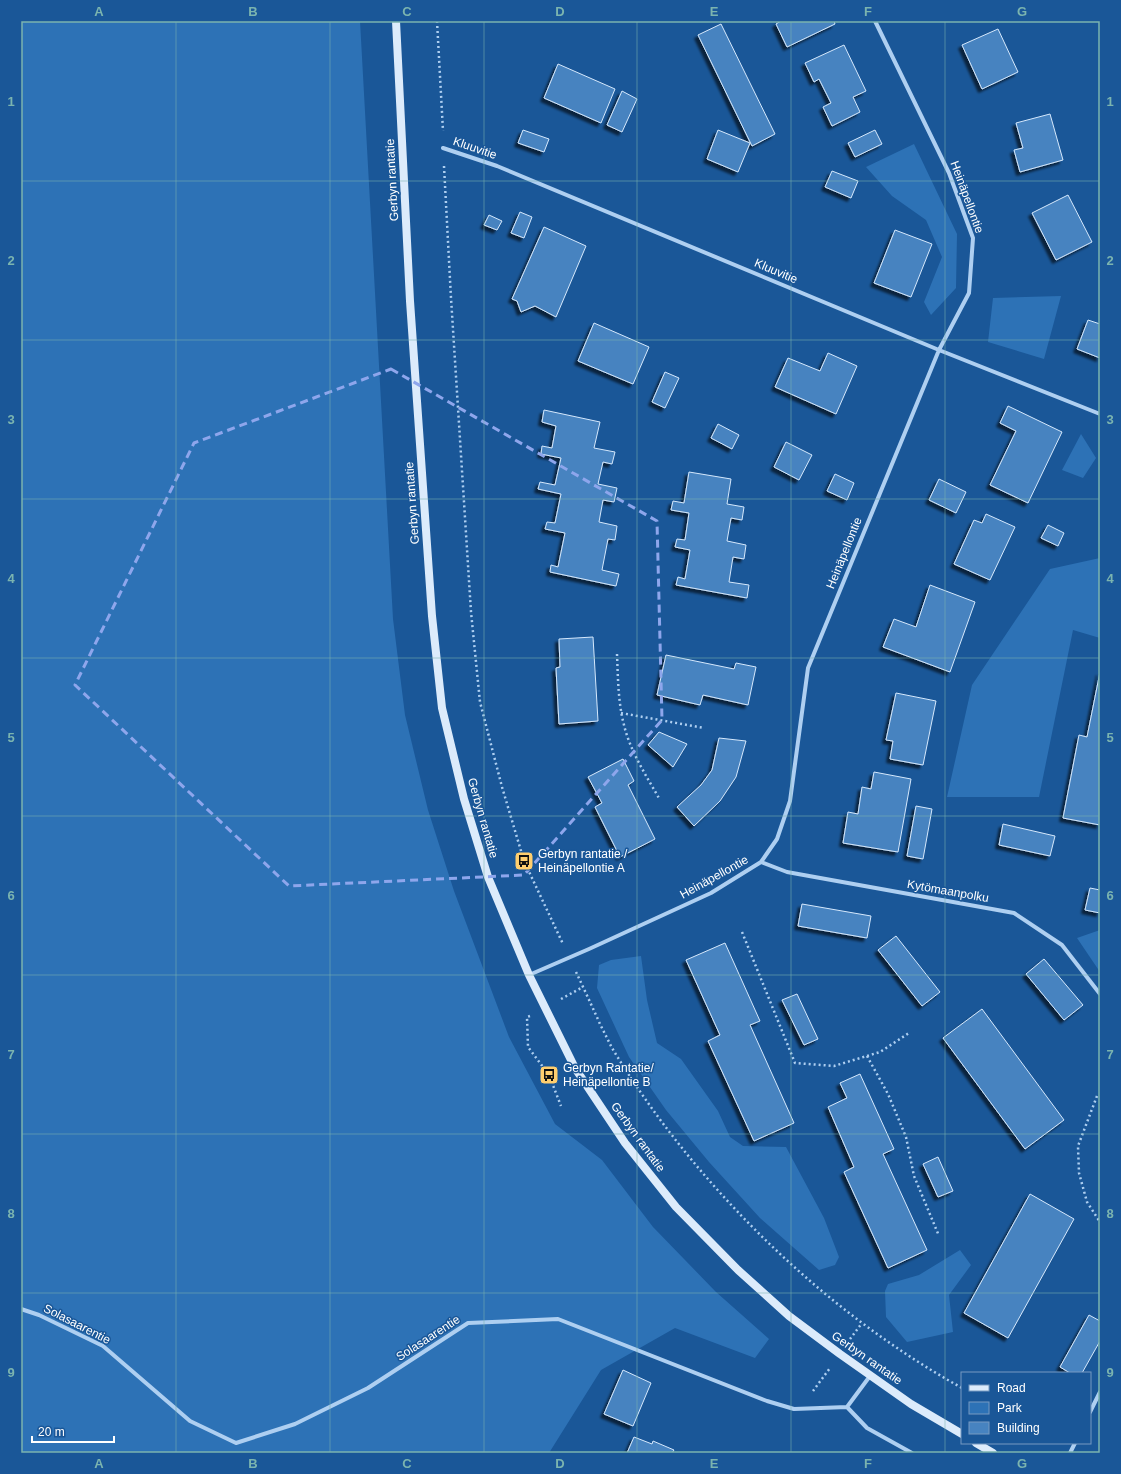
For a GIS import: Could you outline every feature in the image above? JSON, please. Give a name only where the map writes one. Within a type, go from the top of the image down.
[{"type":"main road","name":"Gerbyn rantatie","points":[[396,21],[410,301],[432,616],[442,708],[464,799],[488,876],[529,975],[576,1068],[625,1143],[676,1207],[738,1270],[789,1316],[911,1404],[961,1433]]},
{"type":"main road","points":[[978,1444],[993,1453]]},
{"type":"street","name":"Heinäpellontie","points":[[529,975],[710,893],[761,862],[777,839],[790,801],[808,668],[940,350],[970,293],[973,238],[948,173],[876,21]]},
{"type":"street","name":"Kluuvitie","points":[[443,148],[497,166],[940,350],[1100,414]]},
{"type":"street","name":"Kytömaanpolku","points":[[761,862],[788,872],[1014,913],[1062,944],[1100,994]]},
{"type":"street","name":"Solasaarentie","points":[[21,1309],[39,1315],[103,1346],[190,1421],[236,1443],[295,1424],[368,1388],[468,1323],[558,1320],[767,1402],[794,1409],[847,1407]]},
{"type":"street","points":[[871,1376],[847,1407],[867,1428],[912,1453]]},
{"type":"street","points":[[1091,1410],[1100,1392]]},
{"type":"street","points":[[1070,1453],[1074,1444]]},
{"type":"path","points":[[437,21],[451,298],[471,612],[480,702],[502,787],[524,861],[611,1047],[658,1118],[708,1179],[767,1241],[862,1323],[932,1371],[961,1387]]},
{"type":"path","points":[[617,654],[618,692],[624,726],[637,758],[660,800]]},
{"type":"path","points":[[621,713],[704,728]]},
{"type":"path","points":[[742,932],[795,1063],[834,1066],[880,1052],[909,1033]]},
{"type":"path","points":[[527,1018],[528,1047],[549,1075],[561,1106]]},
{"type":"path","points":[[868,1056],[888,1094],[906,1137],[914,1176],[939,1236]]},
{"type":"path","points":[[1097,1096],[1078,1146],[1079,1173],[1087,1202],[1100,1222]]},
{"type":"highlighted area","points":[[391,369],[657,521],[662,720],[524,875],[289,886],[75,685],[194,443]]},
{"type":"green space","points":[[21,21],[360,21],[393,619],[405,715],[428,810],[454,891],[509,1037],[555,1124],[602,1160],[653,1227],[716,1292],[769,1339],[755,1358],[675,1328],[601,1370],[549,1453],[21,1453]]},
{"type":"green space","points":[[914,144],[957,234],[956,288],[931,315],[924,302],[942,257],[926,220],[892,196],[866,167]]},
{"type":"green space","points":[[1061,296],[1044,359],[988,342],[993,298]]},
{"type":"green space","points":[[1081,434],[1096,458],[1083,478],[1062,470]]},
{"type":"green space","points":[[1100,558],[1100,638],[1073,630],[1039,797],[947,797],[972,685],[1050,569]]},
{"type":"green space","points":[[1100,930],[1100,972],[1077,938]]},
{"type":"green space","points":[[641,956],[647,1000],[657,1043],[681,1059],[718,1111],[730,1137],[743,1146],[786,1147],[824,1218],[839,1257],[835,1265],[819,1270],[760,1218],[709,1162],[666,1110],[629,1057],[597,988],[599,965],[611,960]]},
{"type":"green space","points":[[960,1250],[971,1265],[949,1295],[953,1332],[907,1342],[886,1317],[885,1291],[888,1284],[919,1275]]},
{"type":"building","points":[[781,21],[834,21],[835,24],[787,47],[776,24]]},
{"type":"building","points":[[721,24],[775,134],[752,146],[698,35]]},
{"type":"building","points":[[998,29],[1018,72],[982,89],[962,45]]},
{"type":"building","points":[[844,45],[866,91],[853,97],[860,112],[832,126],[823,107],[831,103],[819,79],[814,82],[805,63]]},
{"type":"building","points":[[558,64],[615,89],[601,123],[544,98]]},
{"type":"building","points":[[622,91],[637,99],[622,132],[607,125]]},
{"type":"building","points":[[1050,114],[1063,160],[1020,172],[1014,150],[1023,148],[1016,123]]},
{"type":"building","points":[[523,130],[549,139],[544,152],[518,143]]},
{"type":"building","points":[[718,130],[750,143],[738,172],[707,159]]},
{"type":"building","points":[[875,130],[882,144],[855,157],[848,143]]},
{"type":"building","points":[[832,171],[858,181],[851,198],[825,187]]},
{"type":"building","points":[[1068,195],[1092,242],[1056,260],[1032,213]]},
{"type":"building","points":[[520,212],[532,217],[524,238],[511,233]]},
{"type":"building","points":[[489,215],[502,221],[497,230],[484,225]]},
{"type":"building","points":[[544,227],[586,246],[556,317],[535,306],[521,312],[517,301],[512,299]]},
{"type":"building","points":[[895,230],[932,244],[911,297],[874,283]]},
{"type":"building","points":[[1088,320],[1100,324],[1100,358],[1077,349]]},
{"type":"building","points":[[594,323],[649,347],[633,384],[578,361]]},
{"type":"building","points":[[828,353],[857,366],[836,414],[775,387],[788,358],[820,371]]},
{"type":"building","points":[[665,372],[679,378],[665,408],[652,402]]},
{"type":"building","points":[[1008,406],[1062,432],[1028,503],[990,485],[1016,431],[1000,423]]},
{"type":"building","points":[[544,410],[600,422],[594,448],[615,452],[612,464],[603,462],[598,484],[617,488],[614,502],[603,500],[599,522],[617,526],[615,540],[608,539],[602,570],[619,574],[616,586],[550,572],[551,565],[558,567],[565,533],[545,529],[547,522],[555,523],[561,494],[538,489],[540,482],[555,485],[561,458],[541,454],[542,446],[552,448],[556,426],[542,422]]},
{"type":"building","points":[[718,424],[739,435],[732,449],[711,438]]},
{"type":"building","points":[[786,442],[812,455],[799,480],[774,467]]},
{"type":"building","points":[[689,472],[731,479],[727,504],[744,507],[742,520],[731,518],[727,541],[746,545],[744,559],[733,557],[729,582],[749,585],[747,598],[676,585],[678,577],[685,579],[690,550],[675,547],[677,539],[685,540],[689,513],[671,510],[673,501],[684,503]]},
{"type":"building","points":[[835,474],[854,483],[847,500],[827,491]]},
{"type":"building","points":[[939,479],[966,492],[956,513],[929,500]]},
{"type":"building","points":[[986,514],[1015,527],[990,580],[954,564],[974,520],[982,523]]},
{"type":"building","points":[[1048,525],[1064,533],[1058,546],[1041,538]]},
{"type":"building","points":[[930,585],[975,602],[950,672],[883,647],[894,619],[916,627]]},
{"type":"building","points":[[593,637],[598,721],[559,724],[556,668],[560,667],[559,639]]},
{"type":"building","points":[[666,655],[734,669],[736,663],[756,667],[748,705],[703,695],[700,705],[657,695]]},
{"type":"building","points":[[1100,672],[1100,825],[1063,818],[1079,735],[1087,737]]},
{"type":"building","points":[[896,693],[936,701],[923,765],[890,759],[893,741],[886,740]]},
{"type":"building","points":[[659,732],[687,744],[673,767],[648,745]]},
{"type":"building","points":[[719,738],[746,741],[736,777],[720,801],[694,826],[677,807],[701,785],[712,770]]},
{"type":"building","points":[[623,759],[634,781],[628,785],[655,839],[620,857],[595,807],[602,803],[588,777]]},
{"type":"building","points":[[874,772],[911,779],[898,852],[843,843],[848,812],[858,814],[862,787],[871,789]]},
{"type":"building","points":[[916,806],[932,809],[923,859],[907,856]]},
{"type":"building","points":[[1003,824],[1055,836],[1050,856],[999,845]]},
{"type":"building","points":[[1090,888],[1100,890],[1100,913],[1085,910]]},
{"type":"building","points":[[802,904],[871,916],[867,938],[798,926]]},
{"type":"building","points":[[896,936],[940,992],[922,1006],[878,950]]},
{"type":"building","points":[[725,943],[760,1021],[750,1025],[794,1123],[754,1141],[708,1041],[720,1035],[686,960]]},
{"type":"building","points":[[1044,959],[1083,1005],[1064,1020],[1026,974]]},
{"type":"building","points":[[797,994],[818,1039],[804,1045],[782,1000]]},
{"type":"building","points":[[982,1009],[1064,1120],[1025,1149],[943,1038]]},
{"type":"building","points":[[860,1074],[894,1149],[883,1154],[927,1250],[888,1268],[844,1172],[854,1167],[828,1107],[847,1098],[840,1083]]},
{"type":"building","points":[[938,1157],[953,1191],[938,1197],[923,1164]]},
{"type":"building","points":[[1030,1194],[1074,1219],[1008,1338],[964,1313]]},
{"type":"building","points":[[1089,1315],[1100,1321],[1100,1341],[1083,1372],[1068,1372],[1060,1367]]},
{"type":"building","points":[[623,1370],[651,1383],[633,1426],[604,1414]]},
{"type":"building","points":[[634,1437],[652,1444],[653,1441],[674,1450],[672,1453],[627,1453]]},
{"type":"place","name":"Gerbyn rantatie / Heinäpellontie A","points":[[524,861]]},
{"type":"place","name":"Gerbyn Rantatie/ Heinäpellontie B","points":[[549,1075]]}]
